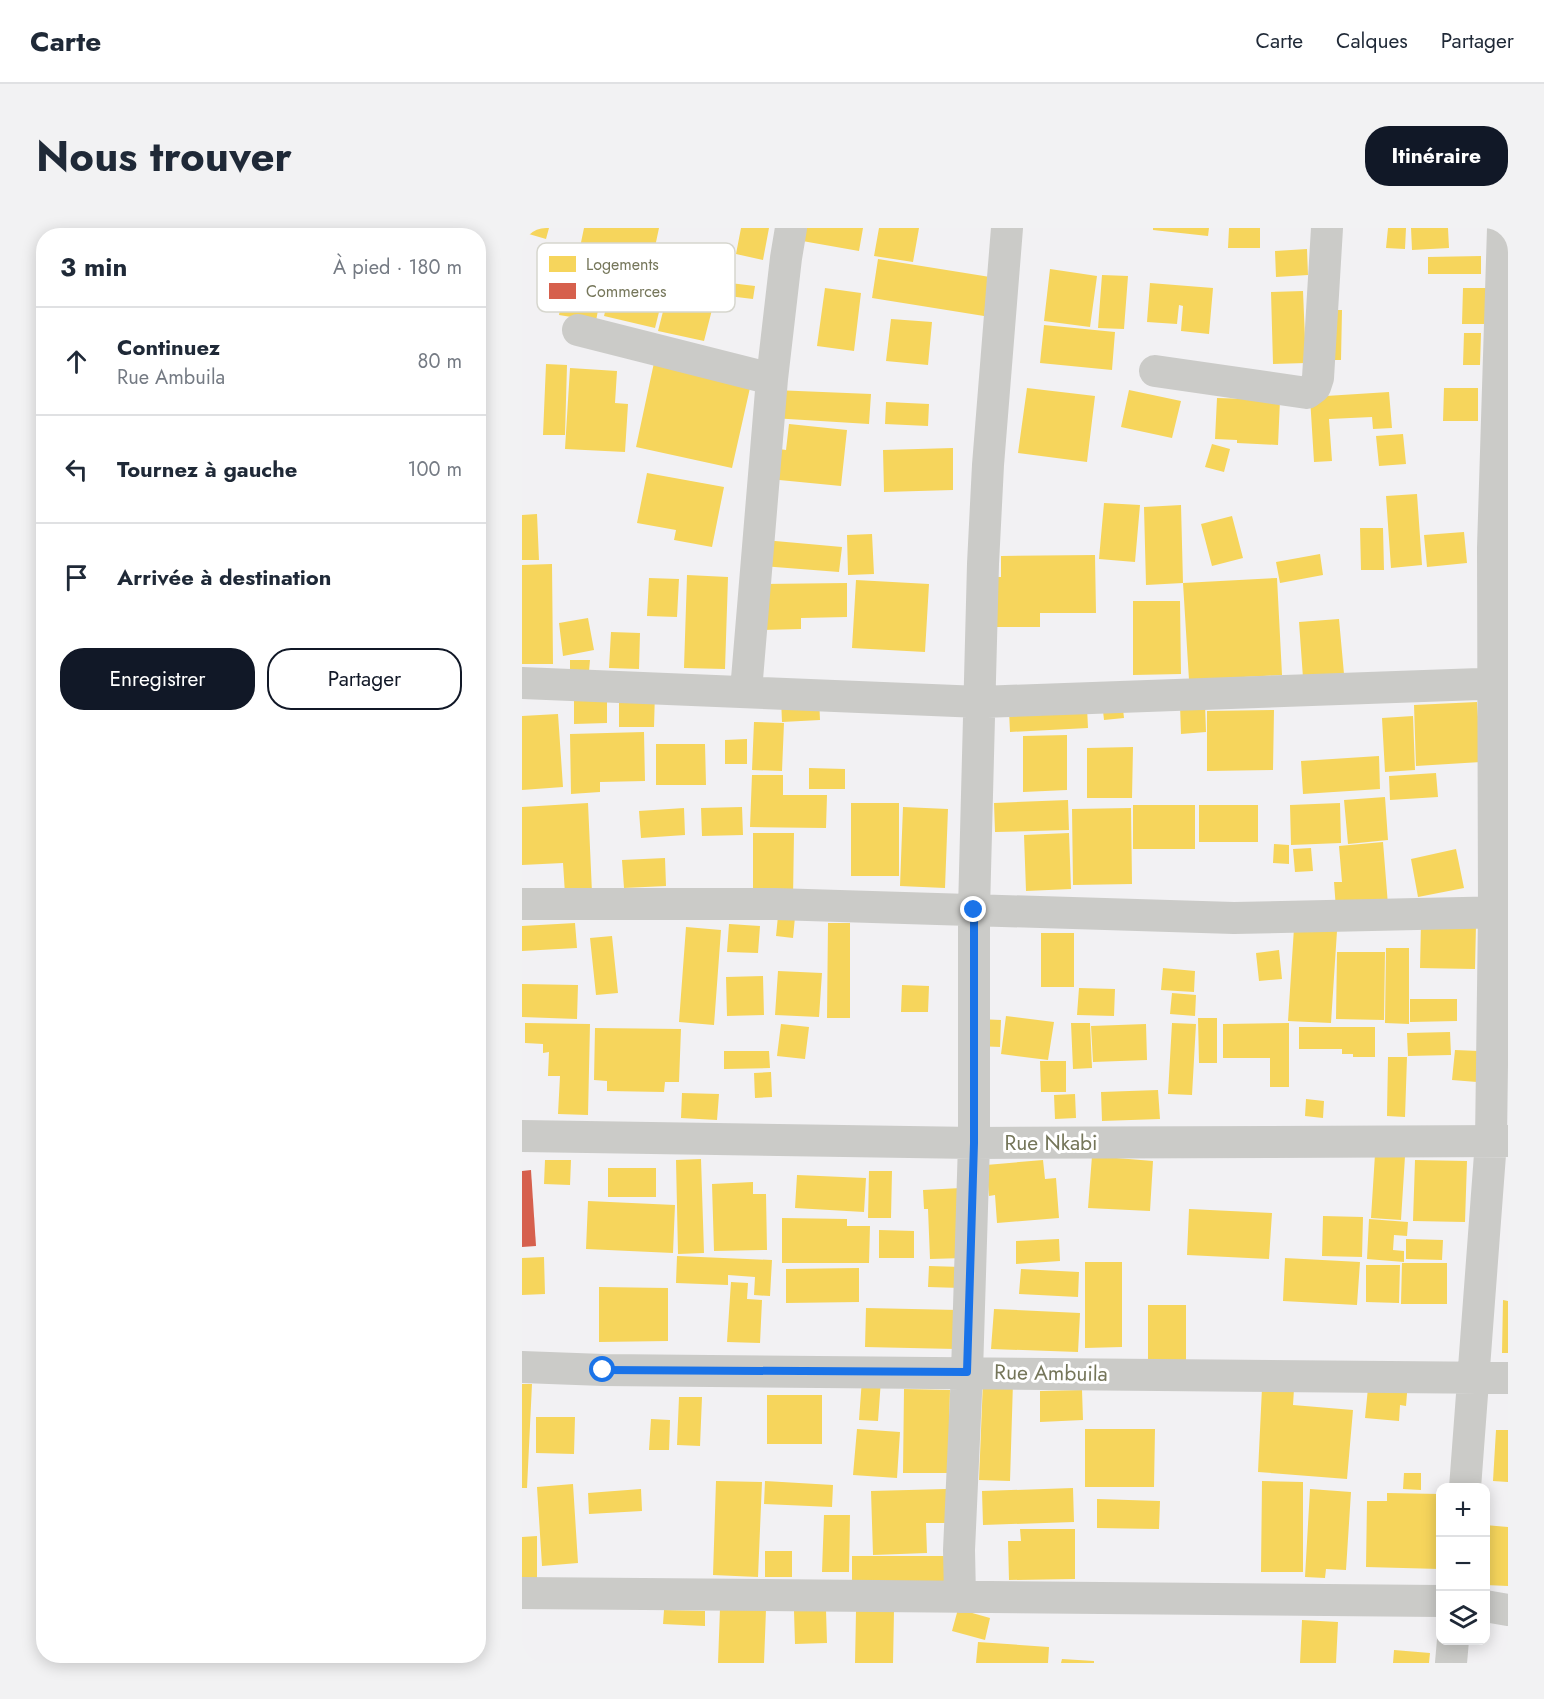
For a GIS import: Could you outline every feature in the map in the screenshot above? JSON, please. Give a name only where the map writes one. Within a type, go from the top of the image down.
[{"type":"street","points":[[746,691],[772,379],[791,228]]},
{"type":"street","points":[[960,1597],[959,1550],[974,1143],[974,910],[983,564],[988,465],[1007,228]]},
{"type":"street","points":[[1155,371],[1307,393],[1315,387],[1318,378],[1327,228]]},
{"type":"street","points":[[1465,1483],[1474,1377],[1500,1141],[1501,683],[1493,548],[1503,228]]},
{"type":"street","points":[[578,330],[772,379]]},
{"type":"street","points":[[522,683],[980,702],[1501,683]]},
{"type":"street","points":[[522,904],[775,904],[1234,918],[1501,913]]},
{"type":"street","name":"Rue Nkabi","points":[[522,1136],[974,1143],[1500,1141]]},
{"type":"street","name":"Rue Ambuila","points":[[522,1367],[603,1370],[1508,1378]]},
{"type":"street","points":[[522,1593],[1436,1602]]},
{"type":"street","points":[[1490,1607],[1508,1610]]},
{"type":"street","points":[[1451,1663],[1453,1645]]},
{"type":"building: Logements","points":[[522,228],[549,228],[546,239],[522,232]]},
{"type":"building: Logements","points":[[584,228],[659,228],[656,243],[581,243]]},
{"type":"building: Logements","points":[[741,228],[769,228],[763,260],[736,254]]},
{"type":"building: Logements","points":[[793,228],[863,228],[859,251],[791,239]]},
{"type":"building: Logements","points":[[879,228],[919,228],[913,262],[874,256]]},
{"type":"building: Logements","points":[[1153,228],[1209,228],[1208,236],[1153,230]]},
{"type":"building: Logements","points":[[1229,228],[1260,228],[1260,248],[1228,248]]},
{"type":"building: Logements","points":[[1388,228],[1406,228],[1405,249],[1386,248]]},
{"type":"building: Logements","points":[[1411,228],[1448,228],[1449,248],[1412,250]]},
{"type":"building: Logements","points":[[1307,249],[1308,275],[1276,277],[1275,251]]},
{"type":"building: Logements","points":[[1481,256],[1481,274],[1428,274],[1428,257]]},
{"type":"building: Logements","points":[[878,259],[990,277],[984,316],[872,298]]},
{"type":"building: Logements","points":[[1050,269],[1097,276],[1090,327],[1044,321]]},
{"type":"building: Logements","points":[[1102,275],[1128,276],[1124,329],[1098,328]]},
{"type":"building: Logements","points":[[1150,283],[1213,288],[1209,334],[1181,331],[1183,306],[1179,305],[1177,324],[1147,322]]},
{"type":"building: Logements","points":[[735,284],[755,286],[753,299],[735,297]]},
{"type":"building: Logements","points":[[825,288],[861,293],[854,351],[817,346]]},
{"type":"building: Logements","points":[[1463,288],[1495,288],[1494,324],[1462,324]]},
{"type":"building: Logements","points":[[1303,291],[1306,363],[1273,364],[1271,292]]},
{"type":"building: Logements","points":[[1311,310],[1342,310],[1341,360],[1311,360]]},
{"type":"building: Logements","points":[[560,312],[598,312],[596,321],[559,315]]},
{"type":"building: Logements","points":[[605,312],[659,312],[655,328],[604,316]]},
{"type":"building: Logements","points":[[663,312],[711,312],[704,341],[658,331]]},
{"type":"building: Logements","points":[[891,319],[932,322],[928,365],[886,361]]},
{"type":"building: Logements","points":[[1044,325],[1115,332],[1112,370],[1040,363]]},
{"type":"building: Logements","points":[[1464,333],[1481,333],[1480,365],[1463,365]]},
{"type":"building: Logements","points":[[655,358],[752,379],[732,468],[636,447]]},
{"type":"building: Logements","points":[[546,364],[567,365],[565,435],[543,435]]},
{"type":"building: Logements","points":[[570,368],[617,371],[615,403],[628,404],[625,452],[565,449]]},
{"type":"building: Logements","points":[[1027,388],[1095,396],[1087,462],[1018,453]]},
{"type":"building: Logements","points":[[1444,388],[1478,388],[1478,421],[1443,421]]},
{"type":"building: Logements","points":[[774,390],[871,394],[869,424],[772,418]]},
{"type":"building: Logements","points":[[1129,390],[1181,401],[1172,438],[1121,427]]},
{"type":"building: Logements","points":[[1389,392],[1392,428],[1373,429],[1372,417],[1329,419],[1332,461],[1314,462],[1310,397]]},
{"type":"building: Logements","points":[[1217,398],[1280,400],[1278,445],[1237,443],[1237,440],[1215,439]]},
{"type":"building: Logements","points":[[886,402],[929,404],[928,426],[885,424]]},
{"type":"building: Logements","points":[[789,424],[847,430],[841,486],[769,479],[773,448],[786,450]]},
{"type":"building: Logements","points":[[1403,434],[1406,464],[1379,466],[1376,436]]},
{"type":"building: Logements","points":[[1212,444],[1230,449],[1224,472],[1205,467]]},
{"type":"building: Logements","points":[[953,448],[953,490],[884,492],[883,450]]},
{"type":"building: Logements","points":[[647,473],[724,487],[712,547],[674,540],[676,530],[637,523]]},
{"type":"building: Logements","points":[[1417,494],[1422,565],[1391,568],[1386,496]]},
{"type":"building: Logements","points":[[1104,503],[1140,505],[1135,562],[1099,559]]},
{"type":"building: Logements","points":[[1181,505],[1183,583],[1146,585],[1144,507]]},
{"type":"building: Logements","points":[[537,514],[539,560],[522,560],[522,515]]},
{"type":"building: Logements","points":[[1232,516],[1243,558],[1212,566],[1201,524]]},
{"type":"building: Logements","points":[[1360,528],[1383,528],[1384,570],[1361,570]]},
{"type":"building: Logements","points":[[1464,532],[1467,563],[1427,567],[1424,535]]},
{"type":"building: Logements","points":[[872,534],[874,574],[848,575],[847,535]]},
{"type":"building: Logements","points":[[764,540],[842,547],[839,572],[762,566]]},
{"type":"building: Logements","points":[[1320,554],[1323,575],[1280,583],[1276,562]]},
{"type":"building: Logements","points":[[1095,555],[1096,613],[1040,613],[1040,627],[984,627],[984,577],[1001,577],[1001,556]]},
{"type":"building: Logements","points":[[552,564],[553,664],[522,664],[522,565]]},
{"type":"building: Logements","points":[[687,575],[728,577],[725,669],[684,668]]},
{"type":"building: Logements","points":[[649,578],[679,579],[677,617],[647,616]]},
{"type":"building: Logements","points":[[1277,578],[1282,675],[1189,680],[1183,583]]},
{"type":"building: Logements","points":[[856,580],[929,584],[925,652],[852,648]]},
{"type":"building: Logements","points":[[847,583],[847,617],[801,618],[801,629],[760,630],[759,584]]},
{"type":"building: Logements","points":[[1133,601],[1180,601],[1181,674],[1133,675]]},
{"type":"building: Logements","points":[[588,618],[594,650],[563,656],[559,623]]},
{"type":"building: Logements","points":[[1339,619],[1344,674],[1303,678],[1299,622]]},
{"type":"building: Logements","points":[[611,632],[640,633],[639,669],[609,668]]},
{"type":"building: Logements","points":[[570,660],[590,660],[589,671],[570,670]]},
{"type":"building: Logements","points":[[619,692],[655,692],[654,727],[619,727]]},
{"type":"building: Logements","points":[[607,696],[607,723],[574,724],[574,697]]},
{"type":"building: Logements","points":[[819,697],[820,720],[782,722],[781,699]]},
{"type":"building: Logements","points":[[1477,702],[1481,762],[1416,766],[1414,705]]},
{"type":"building: Logements","points":[[1205,704],[1206,732],[1181,734],[1180,705]]},
{"type":"building: Logements","points":[[1087,707],[1088,728],[1010,732],[1009,711]]},
{"type":"building: Logements","points":[[1123,709],[1124,718],[1104,720],[1103,711]]},
{"type":"building: Logements","points":[[1274,710],[1273,770],[1207,771],[1207,711]]},
{"type":"building: Logements","points":[[558,714],[563,787],[522,790],[522,716]]},
{"type":"building: Logements","points":[[1413,716],[1415,770],[1385,772],[1382,718]]},
{"type":"building: Logements","points":[[754,722],[784,723],[782,771],[752,770]]},
{"type":"building: Logements","points":[[644,732],[645,781],[600,782],[600,792],[571,794],[570,734]]},
{"type":"building: Logements","points":[[1067,735],[1067,790],[1023,792],[1023,736]]},
{"type":"building: Logements","points":[[747,739],[747,764],[725,764],[725,740]]},
{"type":"building: Logements","points":[[656,744],[705,744],[706,785],[656,785]]},
{"type":"building: Logements","points":[[1133,747],[1132,798],[1087,798],[1087,748]]},
{"type":"building: Logements","points":[[1379,756],[1380,789],[1303,794],[1301,761]]},
{"type":"building: Logements","points":[[809,768],[845,769],[845,789],[809,789]]},
{"type":"building: Logements","points":[[1436,773],[1438,797],[1390,800],[1389,776]]},
{"type":"building: Logements","points":[[752,775],[783,775],[783,795],[827,795],[826,828],[750,827]]},
{"type":"building: Logements","points":[[1385,797],[1388,840],[1348,844],[1344,800]]},
{"type":"building: Logements","points":[[1068,800],[1069,830],[995,832],[994,803]]},
{"type":"building: Logements","points":[[588,803],[592,893],[565,894],[563,863],[522,865],[522,807]]},
{"type":"building: Logements","points":[[851,803],[899,803],[899,876],[851,876]]},
{"type":"building: Logements","points":[[1340,803],[1341,843],[1291,845],[1290,805]]},
{"type":"building: Logements","points":[[1133,805],[1195,805],[1195,849],[1133,849]]},
{"type":"building: Logements","points":[[1199,805],[1258,805],[1258,842],[1199,842]]},
{"type":"building: Logements","points":[[742,807],[743,835],[702,836],[701,808]]},
{"type":"building: Logements","points":[[903,807],[948,809],[945,888],[900,886]]},
{"type":"building: Logements","points":[[684,808],[685,835],[641,838],[639,811]]},
{"type":"building: Logements","points":[[1131,808],[1132,884],[1073,885],[1072,809]]},
{"type":"building: Logements","points":[[753,833],[794,833],[793,899],[753,899]]},
{"type":"building: Logements","points":[[1069,833],[1071,889],[1026,891],[1024,835]]},
{"type":"building: Logements","points":[[1383,842],[1388,905],[1336,909],[1334,882],[1342,882],[1339,846]]},
{"type":"building: Logements","points":[[1274,844],[1289,845],[1289,864],[1273,863]]},
{"type":"building: Logements","points":[[1311,848],[1313,871],[1295,872],[1293,849]]},
{"type":"building: Logements","points":[[1456,849],[1464,888],[1418,897],[1411,859]]},
{"type":"building: Logements","points":[[665,858],[666,886],[624,888],[622,860]]},
{"type":"building: Logements","points":[[778,916],[795,917],[793,938],[776,936]]},
{"type":"building: Logements","points":[[575,923],[577,948],[522,951],[522,926]]},
{"type":"building: Logements","points":[[828,923],[850,923],[850,1018],[827,1018]]},
{"type":"building: Logements","points":[[1421,923],[1476,924],[1475,969],[1420,968]]},
{"type":"building: Logements","points":[[729,924],[760,926],[758,953],[727,952]]},
{"type":"building: Logements","points":[[686,927],[721,930],[714,1025],[679,1022]]},
{"type":"building: Logements","points":[[1294,928],[1337,931],[1331,1023],[1288,1021]]},
{"type":"building: Logements","points":[[1041,933],[1074,933],[1074,987],[1041,987]]},
{"type":"building: Logements","points":[[612,936],[618,993],[596,995],[590,938]]},
{"type":"building: Logements","points":[[1386,948],[1409,948],[1409,1024],[1385,1023]]},
{"type":"building: Logements","points":[[1279,950],[1282,979],[1259,981],[1256,953]]},
{"type":"building: Logements","points":[[1337,952],[1385,952],[1384,1020],[1336,1019]]},
{"type":"building: Logements","points":[[1163,968],[1195,971],[1194,992],[1161,990]]},
{"type":"building: Logements","points":[[778,971],[822,973],[819,1017],[775,1015]]},
{"type":"building: Logements","points":[[763,976],[764,1015],[727,1016],[726,977]]},
{"type":"building: Logements","points":[[522,984],[578,985],[577,1019],[522,1017]]},
{"type":"building: Logements","points":[[902,985],[929,986],[928,1012],[901,1012]]},
{"type":"building: Logements","points":[[1079,988],[1115,989],[1114,1016],[1077,1015]]},
{"type":"building: Logements","points":[[1172,993],[1196,995],[1195,1016],[1170,1014]]},
{"type":"building: Logements","points":[[1410,999],[1457,999],[1457,1021],[1410,1022]]},
{"type":"building: Logements","points":[[1006,1016],[1054,1022],[1048,1060],[1001,1054]]},
{"type":"building: Logements","points":[[1198,1018],[1217,1018],[1217,1063],[1199,1063]]},
{"type":"building: Logements","points":[[979,1019],[1001,1020],[1000,1047],[977,1046]]},
{"type":"building: Logements","points":[[525,1023],[590,1024],[588,1115],[558,1114],[560,1076],[548,1076],[549,1052],[543,1053],[543,1044],[525,1043]]},
{"type":"building: Logements","points":[[1071,1023],[1090,1023],[1092,1068],[1073,1069]]},
{"type":"building: Logements","points":[[1172,1023],[1196,1024],[1192,1095],[1168,1094]]},
{"type":"building: Logements","points":[[1289,1023],[1289,1087],[1270,1087],[1270,1058],[1223,1058],[1223,1024]]},
{"type":"building: Logements","points":[[781,1024],[809,1027],[805,1059],[777,1056]]},
{"type":"building: Logements","points":[[1146,1024],[1147,1060],[1093,1062],[1091,1026]]},
{"type":"building: Logements","points":[[1299,1027],[1375,1027],[1375,1057],[1353,1057],[1353,1054],[1342,1054],[1342,1049],[1299,1049]]},
{"type":"building: Logements","points":[[595,1028],[681,1029],[679,1082],[665,1082],[664,1092],[607,1091],[607,1081],[594,1080]]},
{"type":"building: Logements","points":[[1450,1032],[1451,1055],[1408,1056],[1407,1033]]},
{"type":"building: Logements","points":[[1455,1050],[1479,1051],[1477,1082],[1452,1080]]},
{"type":"building: Logements","points":[[724,1051],[769,1051],[770,1068],[724,1069]]},
{"type":"building: Logements","points":[[1388,1057],[1407,1057],[1405,1117],[1387,1116]]},
{"type":"building: Logements","points":[[1040,1061],[1066,1061],[1066,1092],[1041,1092]]},
{"type":"building: Logements","points":[[771,1072],[772,1097],[755,1098],[754,1073]]},
{"type":"building: Logements","points":[[1158,1090],[1160,1119],[1102,1121],[1101,1092]]},
{"type":"building: Logements","points":[[682,1093],[719,1094],[717,1120],[681,1118]]},
{"type":"building: Logements","points":[[1075,1094],[1076,1118],[1055,1119],[1054,1095]]},
{"type":"building: Logements","points":[[1306,1099],[1324,1101],[1323,1118],[1305,1116]]},
{"type":"building: Logements","points":[[1375,1154],[1405,1156],[1401,1220],[1371,1218]]},
{"type":"building: Logements","points":[[1092,1156],[1153,1161],[1150,1211],[1088,1208]]},
{"type":"building: Logements","points":[[701,1159],[704,1253],[678,1254],[676,1160]]},
{"type":"building: Logements","points":[[545,1160],[571,1160],[570,1185],[544,1184]]},
{"type":"building: Logements","points":[[1043,1160],[1045,1179],[1056,1178],[1059,1218],[997,1223],[995,1195],[989,1196],[986,1165]]},
{"type":"building: Logements","points":[[1415,1160],[1467,1161],[1465,1222],[1413,1221]]},
{"type":"building: Logements","points":[[608,1168],[656,1168],[656,1197],[608,1197]]},
{"type":"building: Logements","points":[[869,1171],[892,1171],[891,1218],[868,1218]]},
{"type":"building: Logements","points":[[797,1175],[866,1178],[864,1212],[795,1208]]},
{"type":"building: Logements","points":[[753,1182],[753,1194],[766,1194],[767,1250],[714,1251],[712,1184]]},
{"type":"building: Logements","points":[[961,1188],[964,1258],[930,1259],[928,1209],[924,1209],[923,1190]]},
{"type":"building: Logements","points":[[588,1201],[675,1205],[673,1253],[586,1249]]},
{"type":"building: Logements","points":[[1189,1209],[1272,1213],[1269,1259],[1187,1255]]},
{"type":"building: Logements","points":[[1323,1216],[1363,1217],[1362,1257],[1322,1256]]},
{"type":"building: Logements","points":[[782,1218],[847,1219],[847,1226],[870,1226],[869,1263],[782,1263]]},
{"type":"building: Logements","points":[[1369,1219],[1408,1222],[1407,1236],[1394,1235],[1393,1250],[1404,1251],[1404,1262],[1367,1259]]},
{"type":"building: Logements","points":[[879,1230],[914,1231],[914,1258],[879,1258]]},
{"type":"building: Logements","points":[[1059,1239],[1060,1261],[1016,1264],[1016,1241]]},
{"type":"building: Logements","points":[[1406,1239],[1443,1240],[1442,1260],[1406,1259]]},
{"type":"building: Logements","points":[[677,1256],[772,1260],[770,1296],[754,1295],[755,1277],[728,1275],[728,1285],[676,1283]]},
{"type":"building: Logements","points":[[544,1257],[545,1294],[522,1295],[522,1258]]},
{"type":"building: Logements","points":[[1285,1258],[1360,1262],[1357,1305],[1283,1301]]},
{"type":"building: Logements","points":[[1085,1262],[1122,1262],[1122,1347],[1085,1348]]},
{"type":"building: Logements","points":[[1402,1263],[1447,1263],[1447,1304],[1401,1304]]},
{"type":"building: Logements","points":[[1366,1265],[1400,1265],[1399,1303],[1366,1302]]},
{"type":"building: Logements","points":[[929,1266],[962,1267],[961,1288],[928,1287]]},
{"type":"building: Logements","points":[[859,1268],[859,1302],[786,1303],[786,1269]]},
{"type":"building: Logements","points":[[1021,1269],[1079,1272],[1078,1297],[1019,1294]]},
{"type":"building: Logements","points":[[731,1282],[748,1283],[747,1299],[762,1300],[760,1343],[727,1342]]},
{"type":"building: Logements","points":[[599,1287],[668,1288],[668,1341],[599,1342]]},
{"type":"building: Logements","points":[[1503,1300],[1508,1301],[1508,1353],[1502,1353]]},
{"type":"building: Logements","points":[[1148,1305],[1186,1305],[1186,1365],[1148,1365]]},
{"type":"building: Logements","points":[[866,1308],[958,1310],[956,1349],[865,1347]]},
{"type":"building: Logements","points":[[994,1309],[1080,1313],[1078,1352],[991,1349]]},
{"type":"building: Logements","points":[[1369,1378],[1408,1381],[1406,1406],[1400,1405],[1399,1421],[1365,1418]]},
{"type":"building: Logements","points":[[862,1379],[881,1380],[878,1421],[859,1420]]},
{"type":"building: Logements","points":[[983,1381],[1013,1382],[1010,1481],[979,1480]]},
{"type":"building: Logements","points":[[522,1384],[532,1384],[527,1488],[522,1488]]},
{"type":"building: Logements","points":[[1262,1388],[1294,1389],[1293,1405],[1353,1410],[1347,1479],[1258,1472]]},
{"type":"building: Logements","points":[[904,1389],[950,1390],[948,1473],[903,1473]]},
{"type":"building: Logements","points":[[1082,1390],[1083,1420],[1040,1422],[1040,1391]]},
{"type":"building: Logements","points":[[767,1395],[822,1395],[822,1444],[767,1444]]},
{"type":"building: Logements","points":[[679,1397],[702,1397],[700,1446],[677,1445]]},
{"type":"building: Logements","points":[[536,1417],[575,1417],[574,1454],[536,1453]]},
{"type":"building: Logements","points":[[651,1419],[670,1420],[669,1450],[649,1450]]},
{"type":"building: Logements","points":[[857,1429],[900,1432],[897,1478],[853,1475]]},
{"type":"building: Logements","points":[[1085,1429],[1155,1429],[1154,1487],[1085,1487]]},
{"type":"building: Logements","points":[[1496,1430],[1508,1430],[1508,1482],[1493,1481]]},
{"type":"building: Logements","points":[[1404,1473],[1421,1473],[1421,1490],[1403,1489]]},
{"type":"building: Logements","points":[[716,1481],[762,1482],[758,1577],[713,1575]]},
{"type":"building: Logements","points":[[765,1481],[833,1485],[832,1507],[764,1504]]},
{"type":"building: Logements","points":[[1262,1481],[1303,1482],[1303,1572],[1261,1572]]},
{"type":"building: Logements","points":[[573,1484],[578,1563],[542,1566],[537,1487]]},
{"type":"building: Logements","points":[[1073,1488],[1074,1522],[983,1525],[982,1491]]},
{"type":"building: Logements","points":[[641,1489],[642,1511],[589,1514],[588,1493]]},
{"type":"building: Logements","points":[[946,1489],[947,1523],[926,1523],[927,1553],[873,1555],[871,1491]]},
{"type":"building: Logements","points":[[1310,1489],[1351,1492],[1346,1570],[1326,1569],[1325,1578],[1305,1577]]},
{"type":"building: Logements","points":[[1387,1493],[1436,1494],[1436,1569],[1366,1567],[1367,1501],[1387,1501]]},
{"type":"building: Logements","points":[[1097,1499],[1160,1501],[1159,1529],[1097,1528]]},
{"type":"building: Logements","points":[[824,1515],[850,1515],[849,1572],[822,1572]]},
{"type":"building: Logements","points":[[1490,1525],[1508,1527],[1508,1586],[1490,1585]]},
{"type":"building: Logements","points":[[1020,1529],[1075,1529],[1075,1579],[1009,1580],[1008,1541],[1021,1541]]},
{"type":"building: Logements","points":[[537,1536],[537,1580],[522,1580],[522,1537]]},
{"type":"building: Logements","points":[[765,1551],[792,1551],[792,1577],[765,1577]]},
{"type":"building: Logements","points":[[852,1556],[949,1556],[948,1582],[852,1583]]},
{"type":"building: Logements","points":[[720,1608],[766,1609],[764,1663],[718,1663]]},
{"type":"building: Logements","points":[[958,1609],[990,1618],[985,1640],[952,1631]]},
{"type":"building: Logements","points":[[664,1610],[705,1611],[705,1626],[663,1624]]},
{"type":"building: Logements","points":[[826,1610],[827,1643],[795,1644],[794,1611]]},
{"type":"building: Logements","points":[[856,1611],[894,1611],[893,1663],[855,1663]]},
{"type":"building: Logements","points":[[1302,1620],[1338,1622],[1336,1663],[1300,1663]]},
{"type":"building: Logements","points":[[978,1642],[1049,1647],[1048,1663],[976,1663]]},
{"type":"building: Logements","points":[[1394,1650],[1430,1653],[1429,1663],[1393,1663]]},
{"type":"building: Logements","points":[[1062,1659],[1094,1661],[1094,1663],[1061,1663]]},
{"type":"building: Commerces","points":[[531,1170],[536,1246],[522,1247],[522,1171]]},
{"type":"route","points":[[603,1370],[967,1372],[974,1143],[974,910]]}]
